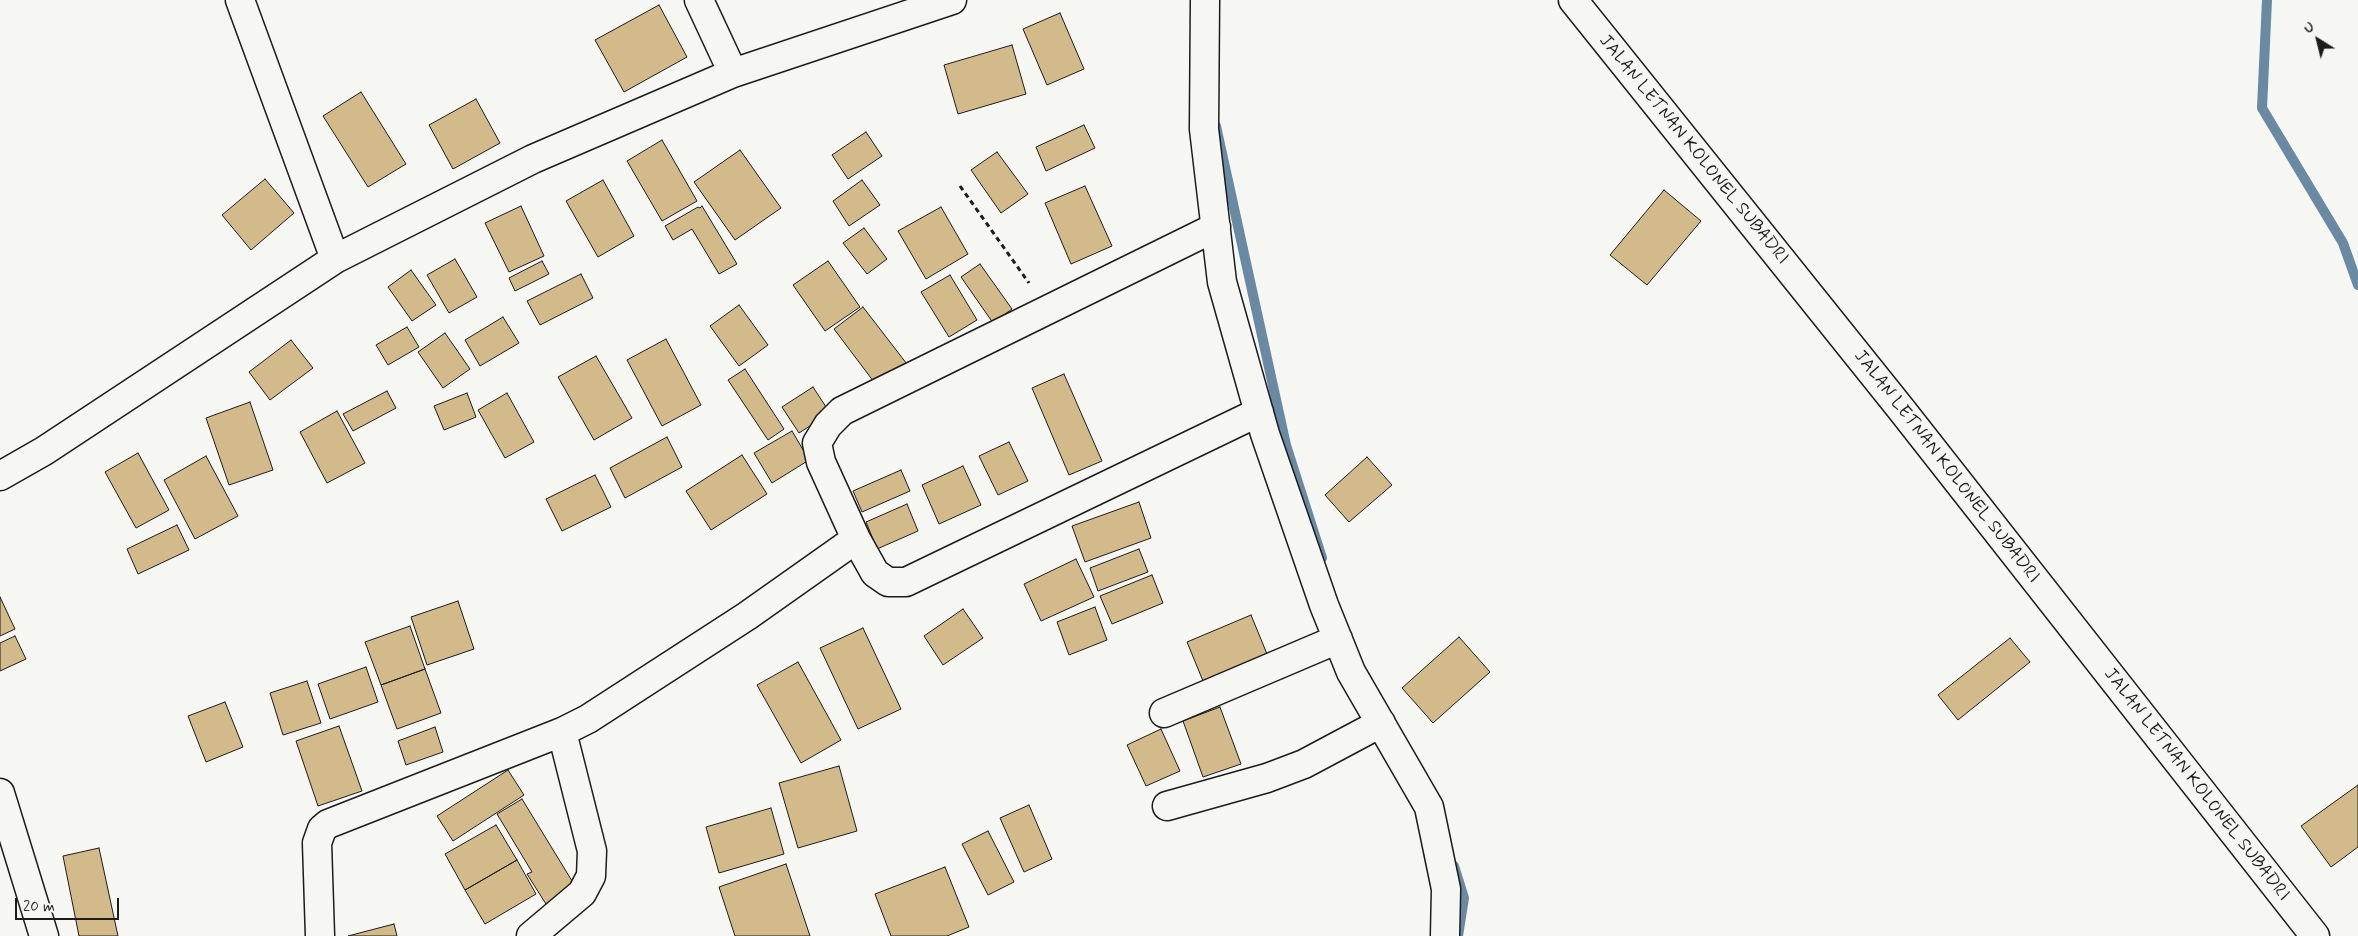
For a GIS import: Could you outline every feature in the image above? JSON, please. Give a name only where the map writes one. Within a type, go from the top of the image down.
[{"type":"street","points":[[240,0],[335,259]]},
{"type":"street","points":[[699,0],[733,73]]},
{"type":"street","points":[[0,476],[44,451],[335,259],[533,159],[733,73],[952,0]]},
{"type":"street","points":[[1205,0],[1204,129],[1222,282],[1259,412],[1324,606],[1351,672],[1429,807],[1446,889],[1445,936]]},
{"type":"street","name":"JALAN LETNAN KOLONEL SUBADRI","points":[[1573,0],[1901,409],[2315,936]]},
{"type":"street","points":[[1216,227],[842,411],[828,425],[817,444],[820,462],[856,539],[875,573],[888,582],[906,582],[1259,412]]},
{"type":"street","points":[[320,936],[317,843],[322,829],[328,824],[562,732],[588,719],[730,627],[856,539]]},
{"type":"street","points":[[1164,713],[1338,639]]},
{"type":"street","points":[[1166,806],[1268,778],[1304,764],[1381,723]]},
{"type":"street","points":[[531,936],[582,893],[591,876],[592,851],[562,732]]},
{"type":"street","points":[[0,793],[44,936]]},
{"type":"path","points":[[960,186],[1049,309]]},
{"type":"building","points":[[659,5],[687,57],[624,92],[595,40]]},
{"type":"building","points":[[1060,13],[1084,69],[1047,85],[1023,29]]},
{"type":"building","points":[[1012,45],[1026,94],[958,114],[944,65]]},
{"type":"building","points":[[361,92],[406,164],[368,187],[323,116]]},
{"type":"building","points":[[476,99],[500,143],[453,169],[429,125]]},
{"type":"building","points":[[1084,125],[1095,148],[1046,171],[1036,147]]},
{"type":"building","points":[[866,132],[882,156],[848,179],[832,155]]},
{"type":"building","points":[[662,140],[697,201],[662,221],[627,161]]},
{"type":"building","points":[[740,150],[781,208],[735,240],[694,182]]},
{"type":"building","points":[[997,152],[1028,194],[1001,213],[971,170]]},
{"type":"building","points":[[265,179],[294,213],[251,250],[222,215]]},
{"type":"building","points":[[603,180],[634,236],[598,257],[566,201]]},
{"type":"building","points":[[862,180],[880,205],[849,226],[833,201]]},
{"type":"building","points":[[1085,186],[1112,246],[1071,264],[1045,203]]},
{"type":"building","points":[[1664,190],[1701,221],[1647,285],[1610,255]]},
{"type":"building","points":[[521,206],[544,256],[509,272],[485,223]]},
{"type":"building","points":[[702,206],[737,264],[719,274],[692,229],[673,240],[665,226]]},
{"type":"building","points":[[941,207],[968,254],[926,279],[898,231]]},
{"type":"building","points":[[864,228],[887,259],[867,274],[843,243]]},
{"type":"building","points":[[455,259],[477,297],[449,313],[427,275]]},
{"type":"building","points":[[542,261],[549,274],[515,291],[509,278]]},
{"type":"building","points":[[828,261],[860,307],[825,331],[793,285]]},
{"type":"building","points":[[980,264],[1012,309],[993,323],[961,277]]},
{"type":"building","points":[[411,270],[436,305],[412,321],[388,287]]},
{"type":"building","points":[[581,274],[593,298],[540,325],[527,301]]},
{"type":"building","points":[[950,275],[977,320],[949,337],[921,292]]},
{"type":"building","points":[[739,305],[768,345],[739,366],[710,326]]},
{"type":"building","points":[[863,307],[910,368],[880,390],[834,329]]},
{"type":"building","points":[[503,317],[519,343],[480,366],[465,340]]},
{"type":"building","points":[[407,327],[419,347],[388,365],[376,345]]},
{"type":"building","points":[[445,333],[470,369],[443,388],[418,352]]},
{"type":"building","points":[[666,339],[701,405],[662,426],[627,360]]},
{"type":"building","points":[[291,340],[313,368],[270,400],[249,372]]},
{"type":"building","points":[[596,356],[632,418],[594,440],[558,377]]},
{"type":"building","points":[[745,369],[784,429],[768,440],[728,380]]},
{"type":"building","points":[[1064,374],[1102,461],[1069,475],[1032,388]]},
{"type":"building","points":[[813,387],[830,413],[799,433],[782,407]]},
{"type":"building","points":[[387,391],[396,408],[353,431],[343,414]]},
{"type":"building","points":[[467,393],[476,417],[444,430],[434,406]]},
{"type":"building","points":[[507,393],[534,442],[505,458],[478,410]]},
{"type":"building","points":[[250,402],[273,470],[229,485],[206,418]]},
{"type":"building","points":[[337,411],[365,463],[327,483],[300,432]]},
{"type":"building","points":[[792,431],[809,460],[772,483],[754,453]]},
{"type":"building","points":[[667,437],[682,467],[625,498],[610,468]]},
{"type":"building","points":[[1009,442],[1028,481],[998,495],[979,456]]},
{"type":"building","points":[[138,453],[169,510],[136,528],[105,472]]},
{"type":"building","points":[[742,455],[767,494],[711,530],[686,491]]},
{"type":"building","points":[[206,456],[238,516],[195,539],[164,480]]},
{"type":"building","points":[[1367,457],[1392,485],[1349,522],[1325,495]]},
{"type":"building","points":[[963,466],[981,505],[939,524],[922,485]]},
{"type":"building","points":[[901,470],[910,491],[862,512],[853,491]]},
{"type":"building","points":[[595,475],[611,507],[562,531],[546,499]]},
{"type":"building","points":[[1139,502],[1151,538],[1085,562],[1072,526]]},
{"type":"building","points":[[907,504],[918,531],[877,549],[866,522]]},
{"type":"building","points":[[177,525],[189,550],[138,574],[127,549]]},
{"type":"building","points":[[1139,549],[1148,572],[1098,591],[1090,568]]},
{"type":"building","points":[[1076,559],[1094,597],[1041,621],[1024,584]]},
{"type":"building","points":[[1152,575],[1163,603],[1112,624],[1100,596]]},
{"type":"building","points":[[0,597],[15,629],[0,636]]},
{"type":"building","points":[[458,601],[474,649],[427,665],[411,617]]},
{"type":"building","points":[[1095,607],[1107,640],[1069,655],[1057,622]]},
{"type":"building","points":[[963,609],[983,638],[943,665],[924,636]]},
{"type":"building","points":[[1251,615],[1267,654],[1203,681],[1187,642]]},
{"type":"building","points":[[410,626],[425,669],[381,685],[365,642]]},
{"type":"building","points":[[863,628],[901,709],[858,729],[820,648]]},
{"type":"building","points":[[15,636],[26,659],[0,671],[0,643]]},
{"type":"building","points":[[1459,637],[1490,672],[1433,723],[1402,688]]},
{"type":"building","points":[[2010,638],[2030,662],[1958,720],[1938,695]]},
{"type":"building","points":[[798,662],[841,740],[801,763],[757,685]]},
{"type":"building","points":[[366,667],[378,702],[330,719],[318,684]]},
{"type":"building","points":[[425,669],[441,713],[397,729],[381,685]]},
{"type":"building","points":[[307,681],[321,723],[283,735],[270,693]]},
{"type":"building","points":[[225,702],[243,747],[206,762],[188,716]]},
{"type":"building","points":[[1220,707],[1241,764],[1203,777],[1183,721]]},
{"type":"building","points":[[339,726],[362,791],[318,806],[296,741]]},
{"type":"building","points":[[435,727],[443,752],[406,765],[398,741]]},
{"type":"building","points":[[1161,729],[1180,771],[1146,786],[1127,745]]},
{"type":"building","points":[[839,766],[857,831],[798,848],[779,783]]},
{"type":"building","points":[[508,770],[524,795],[453,841],[437,816]]},
{"type":"building","points":[[2358,785],[2358,847],[2331,867],[2301,826]]},
{"type":"building","points":[[522,799],[580,894],[551,912],[527,874],[532,872],[497,814]]},
{"type":"building","points":[[1029,805],[1052,859],[1024,872],[1000,818]]},
{"type":"building","points":[[771,808],[784,854],[719,873],[706,827]]},
{"type":"building","points":[[496,825],[517,860],[465,890],[445,854]]},
{"type":"building","points":[[988,831],[1014,882],[988,895],[962,844]]},
{"type":"building","points":[[99,848],[118,936],[79,936],[63,856]]},
{"type":"building","points":[[517,860],[536,894],[485,924],[465,890]]},
{"type":"building","points":[[786,864],[810,936],[735,936],[719,887]]},
{"type":"building","points":[[945,867],[969,927],[947,936],[891,936],[875,894]]},
{"type":"building","points":[[394,924],[397,936],[348,936]]},
{"type":"waterway","points":[[2267,0],[2262,108],[2343,243],[2358,285]]},
{"type":"waterway","points":[[1216,126],[1286,445],[1322,558]]},
{"type":"waterway","points":[[1454,866],[1464,898],[1458,936]]}]
